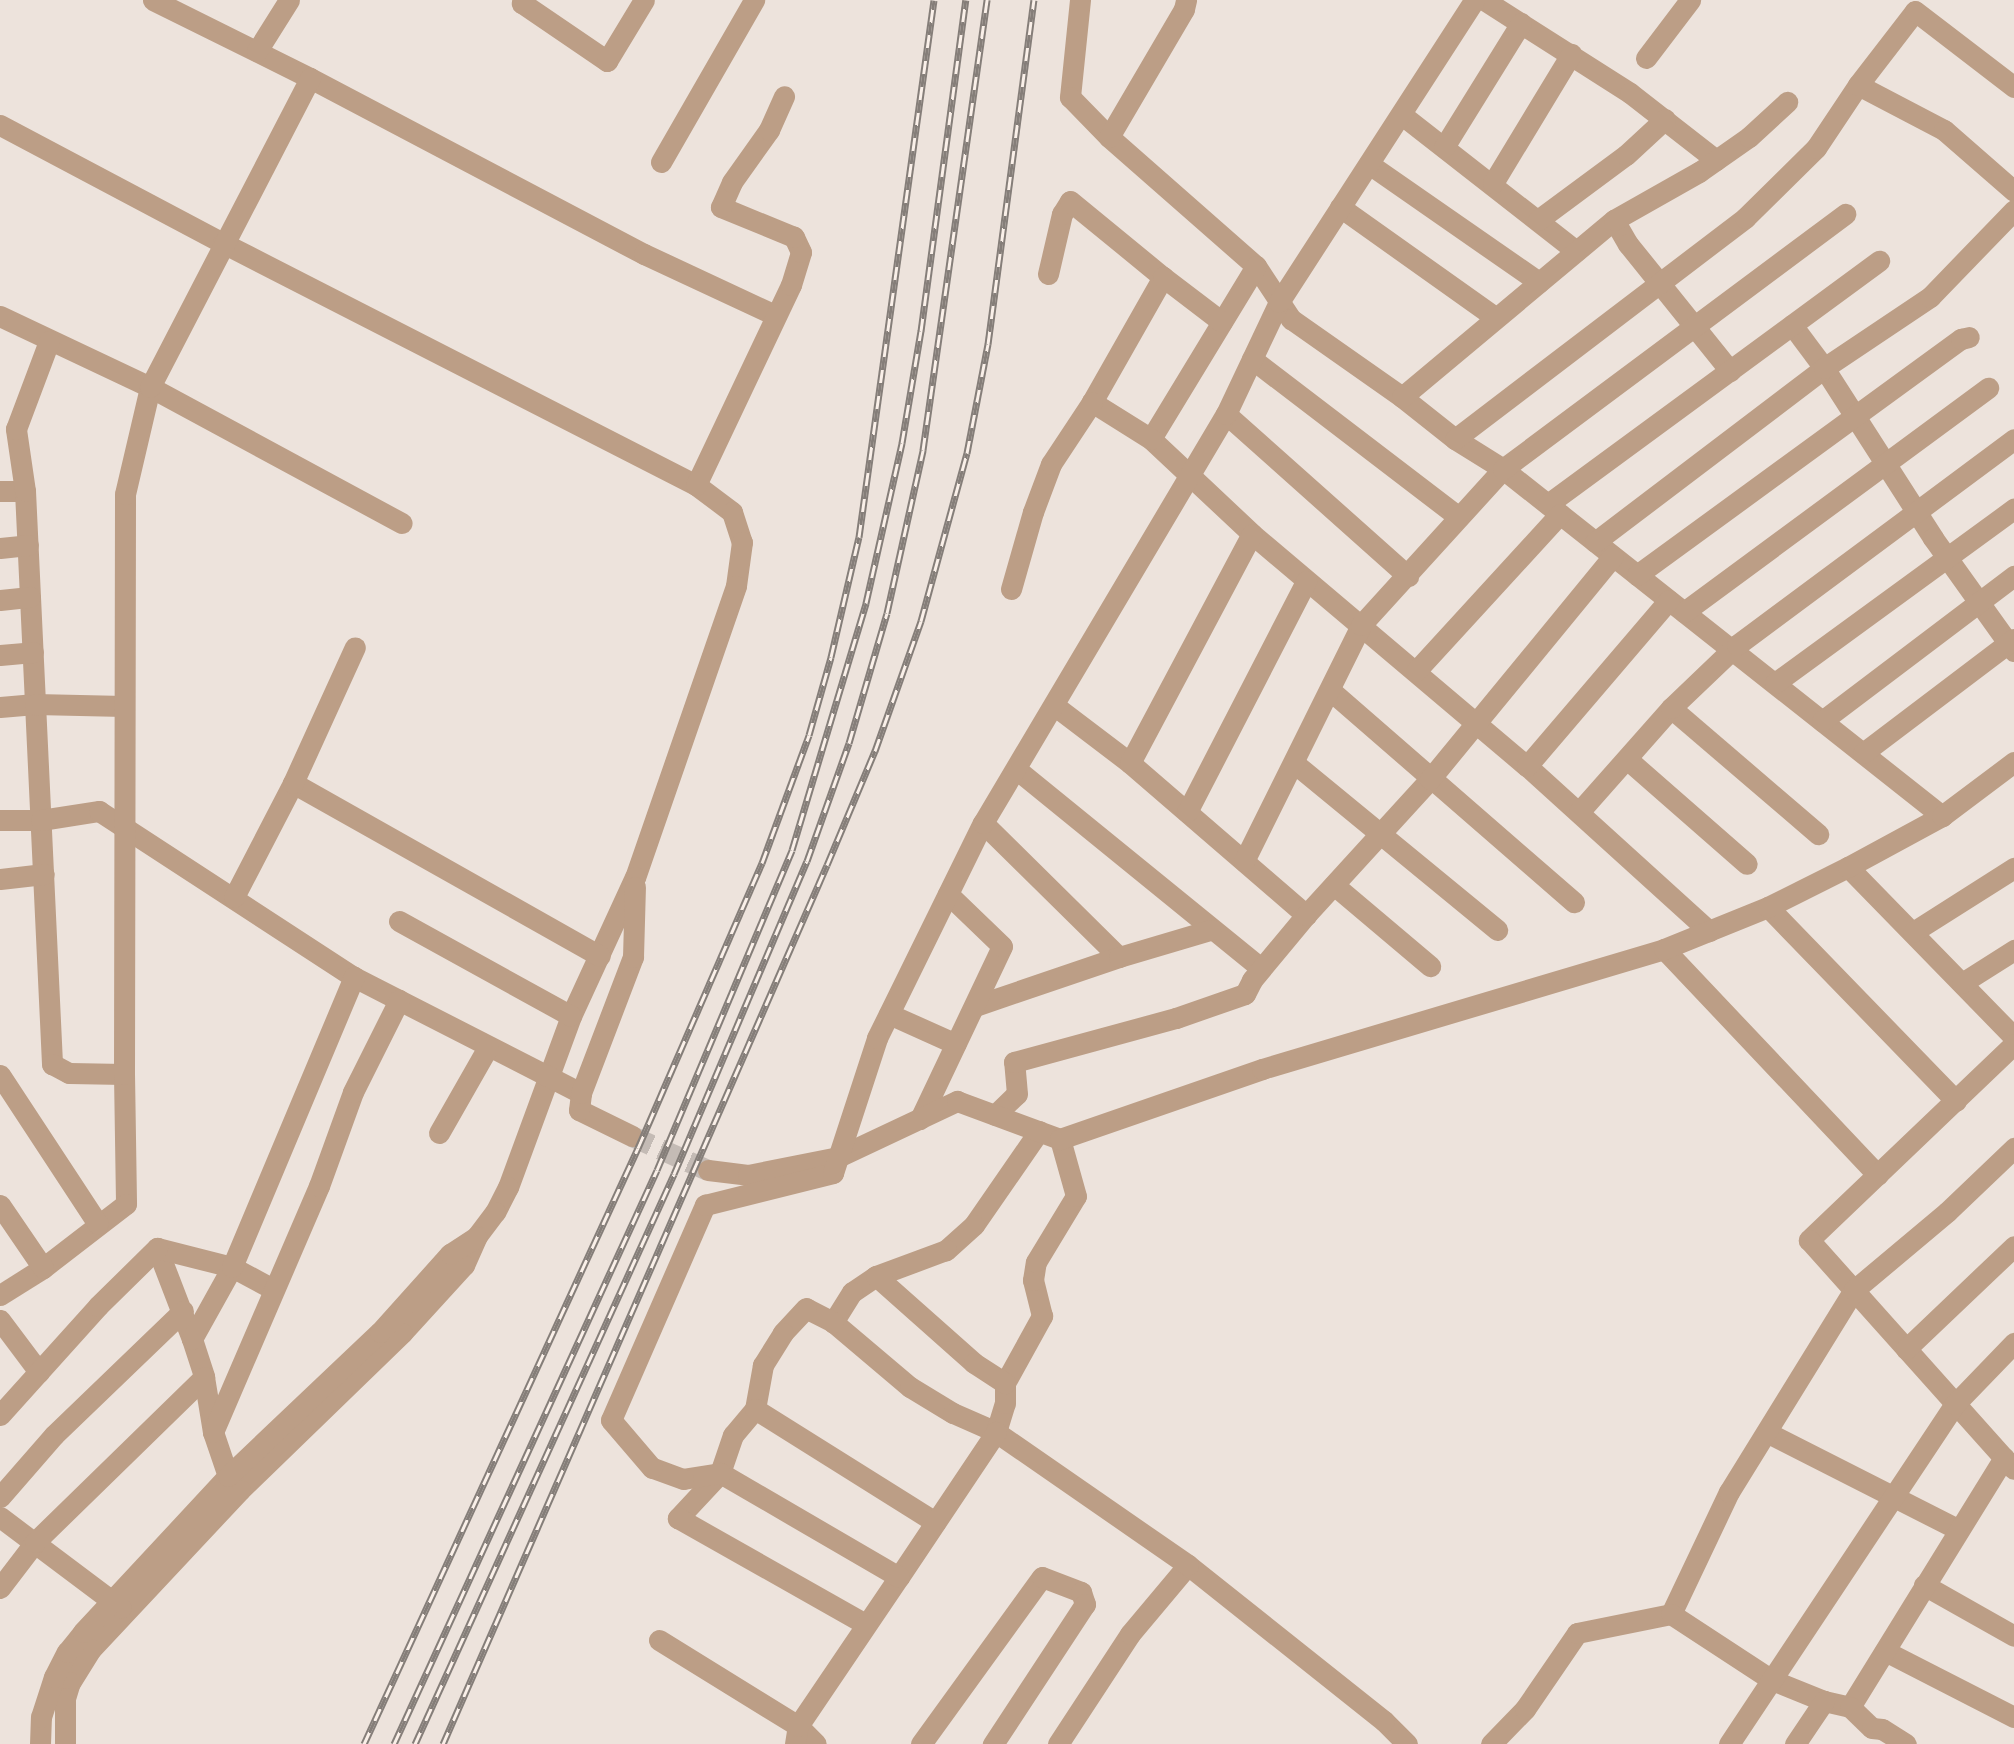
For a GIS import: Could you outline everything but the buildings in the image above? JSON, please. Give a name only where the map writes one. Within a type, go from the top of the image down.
[{"type":"street","points":[[153,0],[310,78],[644,254],[775,315]]},
{"type":"street","points":[[257,51],[289,0]]},
{"type":"street","points":[[524,0],[522,3],[607,61],[644,0]]},
{"type":"street","points":[[661,162],[754,0]]},
{"type":"street","points":[[1080,0],[1070,96],[1109,137],[1256,266],[1291,319],[1402,397],[1455,439],[1503,469],[1942,816]]},
{"type":"street","points":[[1109,137],[1184,9],[1186,0]]},
{"type":"street","points":[[898,1577],[720,1473],[682,1479],[652,1468],[611,1420],[705,1205],[832,1173],[877,1038],[982,823],[1055,706],[1226,414],[1279,302],[1474,0]]},
{"type":"street","points":[[1484,0],[1571,54],[1665,119],[1716,160]]},
{"type":"street","points":[[1646,58],[1690,0]]},
{"type":"street","points":[[1455,439],[1745,218],[1816,148],[1858,85],[1915,11],[2014,86]]},
{"type":"street","points":[[1444,147],[1521,23]]},
{"type":"street","points":[[1493,183],[1571,54]]},
{"type":"street","points":[[0,1295],[43,1268],[126,1205],[123,825],[125,494],[150,387],[310,78]]},
{"type":"street","points":[[1858,85],[1944,130],[2014,191]]},
{"type":"street","points":[[696,485],[791,285],[801,252],[794,237],[721,207],[732,182],[769,130],[784,96]]},
{"type":"street","points":[[1402,397],[1614,220],[1716,160],[1749,137],[1787,102]]},
{"type":"street","points":[[1402,114],[1576,251]]},
{"type":"street","points":[[1538,220],[1626,155],[1665,119]]},
{"type":"street","points":[[0,125],[223,243],[696,485],[732,512],[742,542],[736,586],[635,877],[571,1016],[508,1187],[477,1236],[464,1265],[394,1342],[287,1433],[228,1476],[118,1606],[70,1682],[63,1714],[65,1744]]},
{"type":"street","points":[[1369,164],[1539,282]]},
{"type":"street","points":[[1048,274],[1062,214],[1070,201],[1222,321]]},
{"type":"street","points":[[1340,207],[1496,318]]},
{"type":"street","points":[[1595,542],[1824,368],[1930,297],[2014,210]]},
{"type":"street","points":[[1244,861],[1331,691],[1361,625],[1503,469],[1696,327],[1777,262],[1845,214]]},
{"type":"street","points":[[1614,220],[1628,244],[1730,371]]},
{"type":"street","points":[[1416,671],[1554,509],[1730,371],[1879,261]]},
{"type":"street","points":[[1152,439],[1256,266]]},
{"type":"street","points":[[1011,589],[1033,512],[1051,464],[1092,401],[1164,277]]},
{"type":"street","points":[[0,316],[150,387],[402,523]]},
{"type":"street","points":[[1792,326],[1824,368],[1946,556],[2012,644],[1863,753]]},
{"type":"street","points":[[1637,575],[1961,339],[1969,337]]},
{"type":"street","points":[[49,341],[5,427],[26,491],[52,1064],[69,1073],[124,1074]]},
{"type":"street","points":[[1252,359],[1459,517]]},
{"type":"street","points":[[1527,766],[1677,606],[1886,465],[1988,388]]},
{"type":"street","points":[[1092,401],[1152,439],[1191,473],[1252,534],[1527,766],[1709,931]]},
{"type":"street","points":[[1226,414],[1408,576]]},
{"type":"street","points":[[1579,812],[1671,708],[1731,650],[2014,439]]},
{"type":"street","points":[[0,491],[26,491]]},
{"type":"street","points":[[1775,683],[2014,509]]},
{"type":"street","points":[[1130,763],[1252,534]]},
{"type":"street","points":[[0,548],[28,545]]},
{"type":"street","points":[[995,1115],[1017,1094],[1014,1062],[1245,995],[1261,968],[1430,779],[1613,556]]},
{"type":"street","points":[[1822,721],[2014,576]]},
{"type":"street","points":[[1187,812],[1306,581]]},
{"type":"street","points":[[0,600],[30,597]]},
{"type":"street","points":[[233,897],[293,783],[355,647]]},
{"type":"street","points":[[0,655],[33,652]]},
{"type":"street","points":[[1331,691],[1574,902]]},
{"type":"street","points":[[0,707],[35,704],[124,706]]},
{"type":"street","points":[[1055,706],[1130,763],[1306,915]]},
{"type":"street","points":[[1671,708],[1818,834]]},
{"type":"street","points":[[1627,759],[1747,863]]},
{"type":"street","points":[[708,1170],[748,1175],[838,1157],[957,1101],[1060,1139],[1262,1069],[1664,949],[1768,907],[1848,867],[1942,816],[2014,762]]},
{"type":"street","points":[[1294,763],[1497,930]]},
{"type":"street","points":[[1016,769],[1210,930],[1261,968]]},
{"type":"street","points":[[293,783],[600,956]]},
{"type":"street","points":[[0,820],[41,820],[99,811],[354,977],[581,1093]]},
{"type":"street","points":[[982,823],[1119,957]]},
{"type":"street","points":[[1848,867],[2012,1033],[1956,1101],[1809,1240],[2009,1463],[1957,1529],[1850,1707]]},
{"type":"street","points":[[1913,932],[2014,868]]},
{"type":"street","points":[[0,879],[44,874]]},
{"type":"street","points":[[632,1136],[579,1110],[581,1093],[633,957],[635,877]]},
{"type":"street","points":[[1334,885],[1430,967]]},
{"type":"street","points":[[920,1119],[1002,946],[948,894]]},
{"type":"street","points":[[1768,907],[1956,1101]]},
{"type":"street","points":[[399,921],[571,1016]]},
{"type":"street","points":[[975,1006],[1119,957],[1210,930]]},
{"type":"street","points":[[1664,949],[1878,1175]]},
{"type":"street","points":[[1962,984],[2014,950]]},
{"type":"street","points":[[192,1339],[232,1266],[354,977]]},
{"type":"street","points":[[214,1432],[319,1186],[353,1092],[399,1000]]},
{"type":"street","points":[[889,1014],[956,1044]]},
{"type":"street","points":[[439,1133],[488,1047]]},
{"type":"street","points":[[0,1075],[98,1224]]},
{"type":"street","points":[[833,1322],[852,1292],[876,1276],[946,1250],[974,1225],[1039,1131]]},
{"type":"street","points":[[796,1735],[865,1624],[996,1432],[1006,1403],[1005,1383],[1042,1316],[1033,1280],[1035,1262],[1076,1196],[1060,1139]]},
{"type":"street","points":[[1671,1614],[1729,1492],[1768,1433],[1854,1290],[1947,1212],[2014,1148]]},
{"type":"street","points":[[0,1205],[43,1268]]},
{"type":"street","points":[[1906,1349],[2014,1246]]},
{"type":"street","points":[[157,1248],[232,1266],[273,1289]]},
{"type":"street","points":[[157,1248],[183,1311],[204,1377],[214,1432],[228,1476]]},
{"type":"street","points":[[0,1415],[98,1306],[157,1248]]},
{"type":"street","points":[[876,1276],[974,1363],[1005,1383]]},
{"type":"street","points":[[865,1624],[677,1518],[720,1473],[733,1435],[755,1409],[763,1365],[783,1333],[806,1308],[833,1322],[910,1387],[953,1413],[996,1432],[1188,1565],[1384,1721],[1407,1744]]},
{"type":"street","points":[[0,1497],[54,1435],[183,1311]]},
{"type":"street","points":[[0,1320],[39,1372]]},
{"type":"street","points":[[1729,1744],[1955,1404],[2013,1346]]},
{"type":"street","points":[[0,1588],[35,1542],[204,1377]]},
{"type":"street","points":[[755,1409],[935,1522]]},
{"type":"street","points":[[40,1744],[41,1717],[54,1677],[67,1652],[232,1498],[287,1433]]},
{"type":"street","points":[[1768,1433],[1957,1529]]},
{"type":"street","points":[[0,1517],[118,1606]]},
{"type":"street","points":[[1058,1744],[1130,1634],[1188,1565]]},
{"type":"street","points":[[921,1744],[1042,1577],[1081,1592],[1085,1604],[993,1744]]},
{"type":"street","points":[[1924,1585],[2014,1636]]},
{"type":"street","points":[[1491,1744],[1525,1710],[1577,1633],[1671,1614],[1772,1680],[1824,1701],[1850,1707],[1866,1736],[1882,1729],[1906,1744]]},
{"type":"street","points":[[659,1640],[796,1735],[816,1744]]},
{"type":"street","points":[[1885,1651],[2014,1717]]},
{"type":"street","points":[[1795,1744],[1824,1701]]},
{"type":"tunnel","points":[[632,1136],[708,1170]]},
{"type":"railway","points":[[364,1744],[638,1148],[762,863],[809,735],[831,657],[859,537],[934,0]]},
{"type":"railway","points":[[394,1744],[657,1170],[792,850],[866,603],[902,443],[921,331],[966,0]]},
{"type":"railway","points":[[415,1744],[674,1174],[807,861],[849,743],[887,613],[923,450],[987,0]]},
{"type":"railway","points":[[443,1744],[827,865],[875,751],[921,621],[967,453],[988,344],[1034,0]]}]
